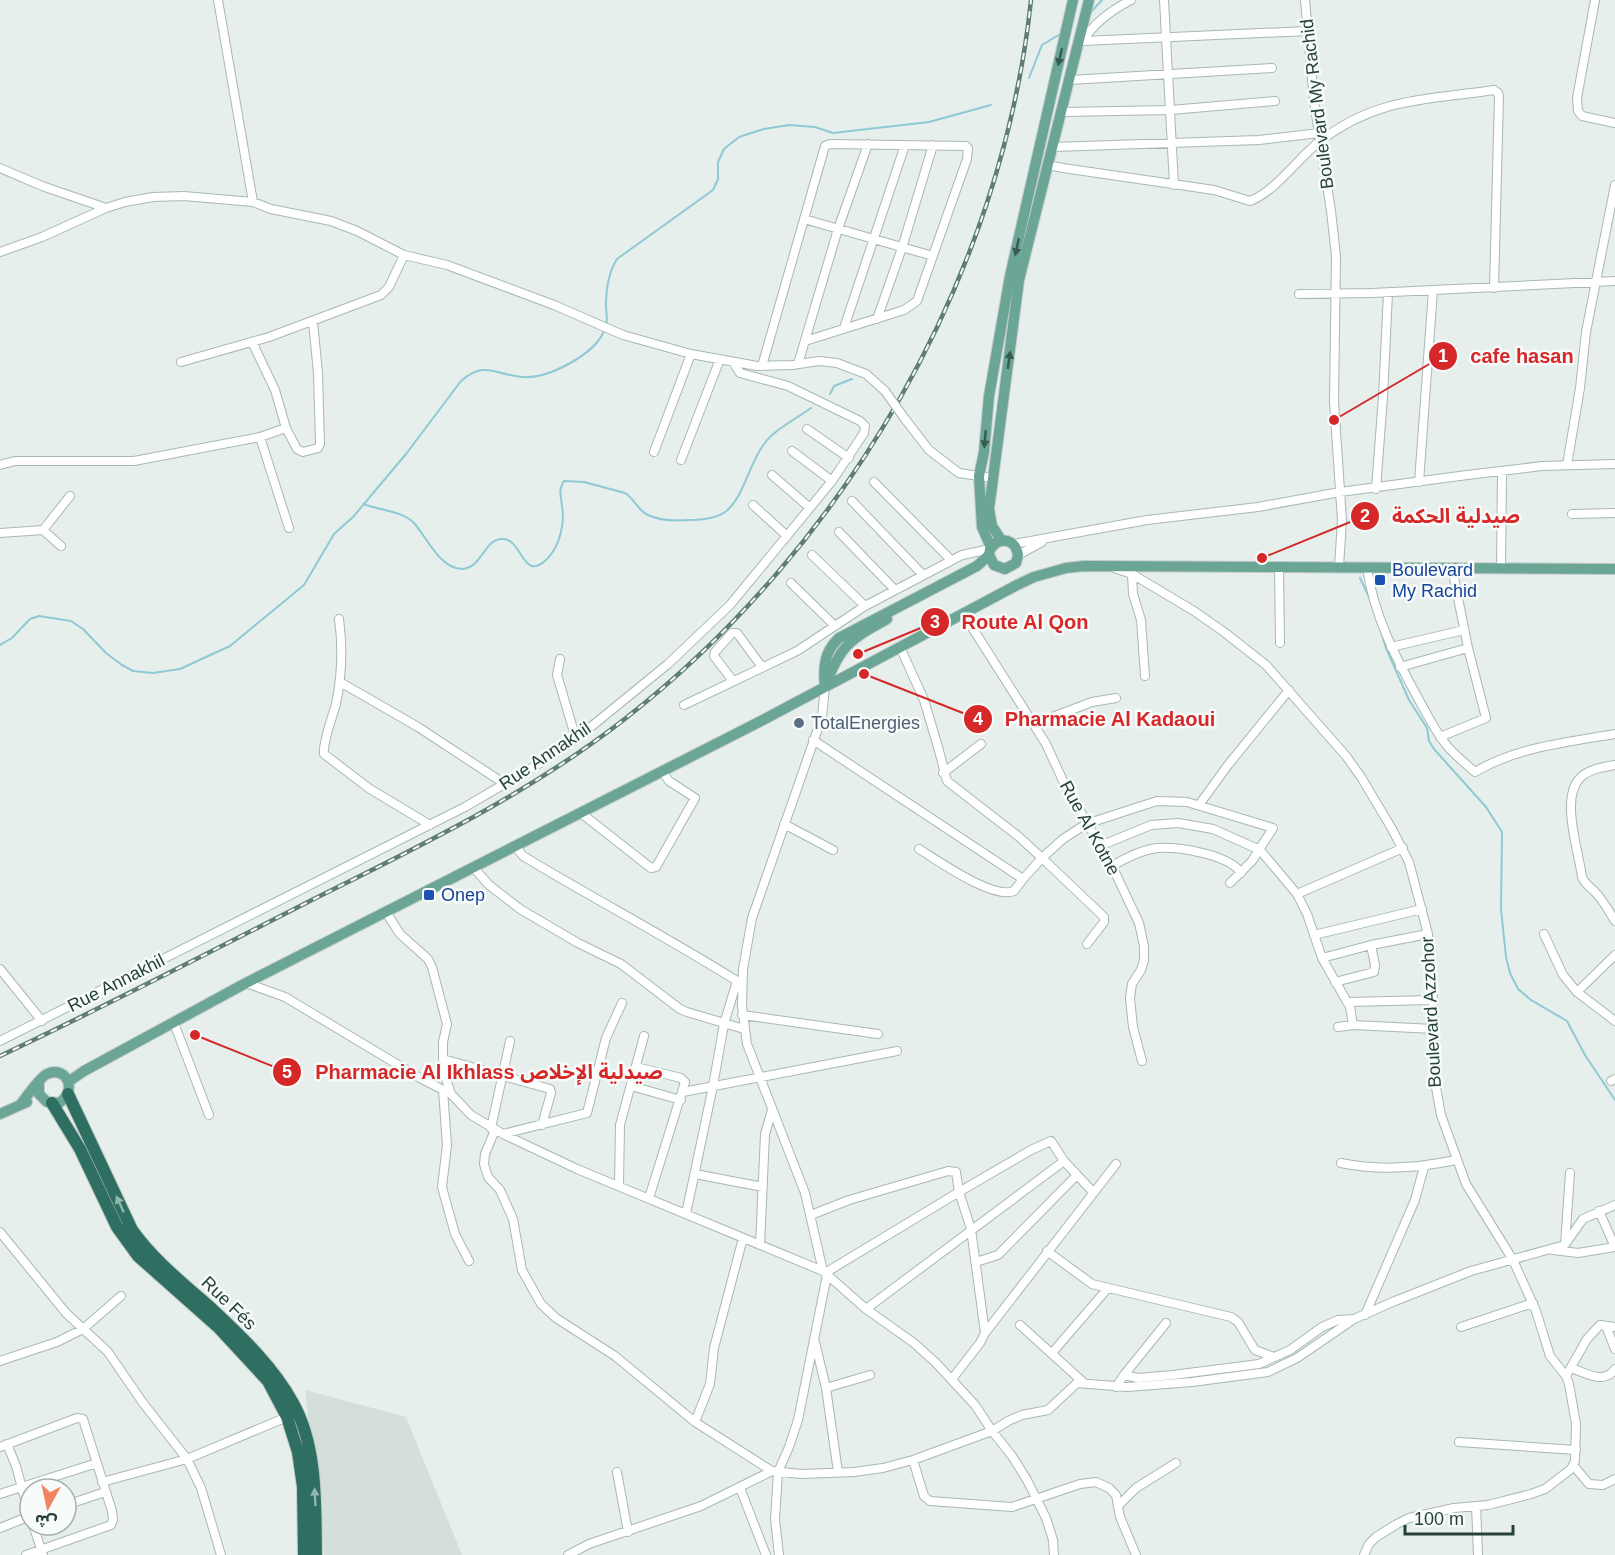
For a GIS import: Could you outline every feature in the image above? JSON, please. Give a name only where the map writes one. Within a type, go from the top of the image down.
[{"type":"highway","name":"Rue Fés","points":[[66,1084],[132,1230],[146,1250],[225,1322],[268,1367],[294,1404],[307,1439],[315,1492],[316,1555]]},
{"type":"highway","name":"Rue Fés","points":[[47,1101],[80,1149],[117,1227],[138,1256],[244,1353],[268,1381],[287,1417],[298,1452],[303,1487],[304,1555]]},
{"type":"main road","points":[[996,567],[992,562],[980,514],[979,476],[984,452],[989,396],[1010,276],[1073,0]]},
{"type":"main road","points":[[1001,540],[992,526],[989,509],[1019,280],[1082,40],[1089,0]]},
{"type":"main road","points":[[1001,540],[1008,540],[1016,549],[1016,563],[1009,568],[996,567],[980,571],[864,632],[843,648],[825,687],[826,655],[838,638],[976,566],[1001,540]]},
{"type":"main road","points":[[0,1114],[21,1104],[47,1101],[59,1103],[66,1084],[84,1071],[246,983],[581,813],[1034,577],[1066,568],[1108,566],[1615,569]]},
{"type":"main road","points":[[21,1104],[41,1078],[51,1073],[66,1084]]},
{"type":"main road","name":"Rue Fés","points":[[39,1083],[39,1094],[47,1101]]},
{"type":"street","points":[[218,0],[253,202]]},
{"type":"street","points":[[1082,40],[1101,20],[1131,0]]},
{"type":"street","points":[[1164,0],[1174,185]]},
{"type":"street","name":"Boulevard My Rachid","points":[[1305,0],[1314,101],[1335,244],[1334,402],[1342,520],[1339,567]]},
{"type":"street","points":[[1595,0],[1577,98],[1578,111],[1582,116],[1615,123]]},
{"type":"street","points":[[1082,40],[1308,31]]},
{"type":"street","points":[[1070,80],[1272,68]]},
{"type":"street","points":[[1048,165],[1214,190],[1245,201],[1252,201],[1274,185],[1320,137],[1368,113],[1391,104],[1494,90],[1499,96],[1494,288]]},
{"type":"street","points":[[1062,112],[1171,110],[1275,101]]},
{"type":"street","points":[[1053,147],[1320,137]]},
{"type":"street","points":[[762,366],[825,146],[830,144],[966,146],[969,150],[917,301],[904,310],[805,341]]},
{"type":"street","points":[[798,364],[838,229],[868,144]]},
{"type":"street","points":[[844,328],[905,145]]},
{"type":"street","points":[[877,319],[902,248],[933,146]]},
{"type":"street","points":[[0,168],[42,186],[106,208]]},
{"type":"street","points":[[1567,465],[1580,388],[1586,332],[1615,185]]},
{"type":"street","points":[[0,252],[42,237],[106,208],[153,197],[184,196],[253,202],[271,209],[331,221],[357,231],[404,255],[447,265],[614,332],[691,354],[762,366],[819,361],[847,365],[866,374],[885,391],[929,450],[959,472],[992,478]]},
{"type":"street","points":[[804,219],[933,256]]},
{"type":"street","points":[[182,362],[252,342],[384,293],[404,255]]},
{"type":"street","points":[[1299,294],[1494,288],[1615,281]]},
{"type":"street","points":[[1419,482],[1433,290]]},
{"type":"street","points":[[1376,489],[1388,292]]},
{"type":"street","points":[[252,342],[275,390],[286,428],[299,451],[320,447],[318,373],[313,321]]},
{"type":"street","points":[[654,452],[691,354]]},
{"type":"street","points":[[681,460],[720,359]]},
{"type":"street","name":"Rue Annakhil","points":[[0,1041],[303,890],[505,784],[576,739],[668,664],[716,620],[756,575],[832,481],[864,433],[863,423],[788,386],[764,378],[744,375],[738,371],[733,362]]},
{"type":"street","points":[[0,465],[15,461],[128,462],[260,437],[286,428]]},
{"type":"street","points":[[807,429],[849,458]]},
{"type":"street","points":[[260,437],[290,528]]},
{"type":"street","points":[[792,451],[832,481]]},
{"type":"street","points":[[1016,549],[1056,537],[1147,520],[1258,507],[1340,492],[1542,466],[1615,464]]},
{"type":"street","points":[[1501,568],[1502,471]]},
{"type":"street","points":[[772,475],[810,508]]},
{"type":"street","points":[[874,482],[951,560]]},
{"type":"street","points":[[43,530],[70,496]]},
{"type":"street","points":[[852,501],[923,575]]},
{"type":"street","points":[[753,505],[787,536]]},
{"type":"street","points":[[1572,514],[1615,513]]},
{"type":"street","points":[[0,533],[43,530],[61,546]]},
{"type":"street","points":[[839,532],[895,590]]},
{"type":"street","points":[[684,705],[797,651],[865,606],[951,560],[962,555],[990,551]]},
{"type":"street","points":[[812,555],[865,606]]},
{"type":"street","name":"Boulevard Azzohor","points":[[1108,566],[1132,574],[1224,632],[1259,659],[1336,743],[1358,771],[1403,848],[1409,861],[1428,934],[1436,1098],[1466,1184],[1513,1260],[1533,1303],[1550,1356],[1568,1372],[1576,1424],[1574,1465]]},
{"type":"street","points":[[1279,567],[1280,643]]},
{"type":"street","points":[[1440,737],[1486,717],[1468,648],[1452,567]]},
{"type":"street","points":[[1367,568],[1375,604],[1390,647],[1400,667],[1440,737],[1475,772],[1536,748],[1615,734]]},
{"type":"street","points":[[1132,574],[1133,594],[1141,620],[1145,676]]},
{"type":"street","points":[[791,582],[835,626]]},
{"type":"street","name":"Rue Al Kotne","points":[[963,613],[1034,724],[1086,824],[1112,866],[1139,923],[1144,946],[1144,960],[1132,984],[1130,998],[1133,1027],[1142,1061]]},
{"type":"street","points":[[339,619],[342,655],[340,682],[329,734],[323,750],[324,754],[370,789],[430,825]]},
{"type":"street","points":[[1390,647],[1464,630]]},
{"type":"street","points":[[733,681],[714,656],[732,633],[737,633],[762,667]]},
{"type":"street","points":[[900,647],[924,700],[947,781],[1018,836],[1104,917],[1104,922],[1087,944]]},
{"type":"street","points":[[1400,667],[1468,648]]},
{"type":"street","points":[[560,659],[557,675],[576,739]]},
{"type":"street","points":[[340,682],[418,727],[505,784]]},
{"type":"street","points":[[686,1214],[724,1024],[740,980],[752,918],[822,717],[825,687]]},
{"type":"street","points":[[1199,805],[1235,756],[1289,690]]},
{"type":"street","points":[[1034,724],[1092,702],[1116,698]]},
{"type":"street","points":[[813,740],[1023,879]]},
{"type":"street","points":[[943,772],[981,744]]},
{"type":"street","points":[[1615,765],[1594,769],[1579,779],[1573,792],[1571,808],[1582,877],[1586,885],[1607,907],[1615,921]]},
{"type":"street","points":[[581,813],[651,868],[656,867],[695,800],[694,796],[669,781],[662,771]]},
{"type":"street","points":[[919,849],[959,875],[1004,893],[1014,891],[1042,858],[1063,839],[1086,824],[1157,801],[1182,801],[1273,828],[1260,850],[1230,883]]},
{"type":"street","points":[[1100,846],[1151,825],[1178,823],[1213,830],[1260,850],[1297,894],[1322,958],[1353,1014],[1353,1025]]},
{"type":"street","points":[[784,824],[833,850]]},
{"type":"street","points":[[515,846],[519,854],[542,868],[740,980]]},
{"type":"street","points":[[1112,866],[1140,853],[1166,848],[1224,860],[1233,864],[1241,873]]},
{"type":"street","points":[[1297,894],[1403,848]]},
{"type":"street","points":[[473,867],[489,885],[520,909],[578,943],[621,964],[680,1009],[744,1029]]},
{"type":"street","points":[[1314,935],[1422,909]]},
{"type":"street","points":[[386,912],[400,934],[428,959],[432,966],[447,1024],[443,1042],[447,1092],[447,1145],[442,1187],[455,1234],[469,1261]]},
{"type":"street","points":[[1322,958],[1371,945],[1428,934]]},
{"type":"street","points":[[1544,934],[1563,975],[1577,992],[1615,1021]]},
{"type":"street","points":[[1335,982],[1374,972],[1371,945]]},
{"type":"street","points":[[1577,992],[1615,955]]},
{"type":"street","points":[[0,969],[42,1021]]},
{"type":"street","points":[[740,980],[744,1029],[759,1078],[801,1181],[825,1273],[814,1339],[793,1437],[775,1471],[775,1519],[779,1555]]},
{"type":"street","points":[[246,983],[285,997],[447,1092],[471,1115],[496,1131],[577,1168],[825,1273],[866,1309],[914,1343],[952,1379],[975,1405],[1012,1456],[1037,1498],[1051,1533],[1054,1555]]},
{"type":"street","points":[[1347,1002],[1433,1000]]},
{"type":"street","points":[[496,1131],[542,1125],[588,1112],[606,1038],[622,1004]]},
{"type":"street","points":[[742,1015],[878,1034]]},
{"type":"street","points":[[174,1023],[208,1115]]},
{"type":"street","points":[[1338,1027],[1353,1025],[1434,1029]]},
{"type":"street","points":[[619,1185],[620,1125],[644,1036]]},
{"type":"street","points":[[510,1041],[502,1075],[496,1131],[485,1154],[484,1164],[488,1177],[500,1190],[513,1219],[522,1270],[535,1296],[556,1318],[615,1356],[695,1422],[775,1471]]},
{"type":"street","points":[[631,1086],[682,1096],[713,1086],[897,1051]]},
{"type":"street","points":[[443,1059],[550,1089],[551,1093],[542,1125]]},
{"type":"street","points":[[636,1067],[683,1079],[685,1082],[650,1198]]},
{"type":"street","points":[[760,1245],[765,1134],[772,1110]]},
{"type":"street","points":[[825,1273],[959,1192],[1031,1150],[1051,1141],[1064,1161],[1093,1192]]},
{"type":"street","points":[[1341,1163],[1363,1168],[1424,1167],[1456,1160]]},
{"type":"street","points":[[866,1309],[1064,1161]]},
{"type":"street","points":[[952,1379],[1047,1251],[1116,1164]]},
{"type":"street","points":[[1365,1315],[1415,1200],[1424,1167]]},
{"type":"street","points":[[811,1215],[849,1200],[948,1171],[956,1173],[959,1192],[971,1229],[985,1333]]},
{"type":"street","points":[[1565,1244],[1570,1173]]},
{"type":"street","points":[[694,1174],[763,1187]]},
{"type":"street","points":[[976,1262],[998,1255],[1077,1174]]},
{"type":"street","points":[[568,1555],[589,1544],[701,1506],[775,1471],[838,1472],[883,1467],[913,1460],[992,1431],[1022,1415],[1048,1410],[1077,1383],[1116,1387],[1192,1382],[1268,1372],[1303,1354],[1354,1319],[1470,1271],[1565,1244],[1583,1219],[1615,1205]]},
{"type":"street","points":[[1552,1249],[1578,1253],[1615,1247],[1599,1211]]},
{"type":"street","points":[[0,1233],[66,1312],[108,1352],[143,1403],[187,1460],[201,1488],[221,1555]]},
{"type":"street","points":[[695,1422],[710,1384],[714,1348],[742,1238]]},
{"type":"street","points":[[1047,1251],[1092,1284],[1231,1317],[1238,1322],[1255,1350],[1274,1357]]},
{"type":"street","points":[[1052,1353],[1108,1288]]},
{"type":"street","points":[[0,1361],[57,1342],[83,1329],[121,1296]]},
{"type":"street","points":[[1461,1327],[1533,1303]]},
{"type":"street","points":[[1124,1375],[1138,1378],[1173,1376],[1259,1364],[1290,1350],[1322,1327],[1338,1320],[1354,1319]]},
{"type":"street","points":[[1116,1387],[1166,1323]]},
{"type":"street","points":[[1020,1325],[1083,1382]]},
{"type":"street","points":[[1615,1327],[1600,1325],[1592,1332],[1568,1372],[1606,1378],[1615,1370]]},
{"type":"street","points":[[1605,1326],[1615,1349]]},
{"type":"street","points":[[814,1339],[826,1389],[838,1472]]},
{"type":"street","points":[[826,1389],[870,1375]]},
{"type":"street","points":[[102,1482],[187,1460],[287,1417]]},
{"type":"street","points":[[18,1479],[3,1446],[81,1418],[84,1421],[114,1518],[112,1524],[42,1552],[26,1555]]},
{"type":"street","points":[[1459,1442],[1576,1450]]},
{"type":"street","points":[[913,1460],[924,1496],[930,1501],[1009,1507],[1022,1505],[1080,1484],[1096,1482],[1109,1488],[1116,1495],[1120,1517],[1136,1555]]},
{"type":"street","points":[[51,1477],[97,1463]]},
{"type":"street","points":[[1119,1505],[1136,1488],[1176,1463]]},
{"type":"street","points":[[1364,1555],[1376,1537],[1396,1524],[1423,1514],[1495,1504],[1532,1494],[1554,1482],[1574,1465],[1589,1484],[1603,1485],[1615,1479]]},
{"type":"street","points":[[617,1472],[628,1532]]},
{"type":"street","points":[[0,1494],[18,1487]]},
{"type":"street","points":[[740,1488],[766,1555]]},
{"type":"street","points":[[78,1501],[105,1492]]},
{"type":"street","points":[[1476,1506],[1478,1555]]},
{"type":"street","points":[[0,1528],[18,1521]]},
{"type":"street","points":[[37,1537],[42,1552]]},
{"type":"shaded area","points":[[305,1390],[406,1417],[462,1555],[324,1555]]},
{"type":"waterway","points":[[1090,13],[1102,0]]},
{"type":"waterway","points":[[1029,78],[1042,45],[1062,33]]},
{"type":"waterway","points":[[606,325],[607,288],[611,270],[617,259],[713,190],[718,179],[718,162],[724,149],[739,137],[764,129],[789,125],[815,127],[833,133],[929,122],[991,105]]},
{"type":"waterway","points":[[0,645],[12,638],[30,619],[39,616],[71,621],[83,629],[106,653],[133,671],[153,673],[180,669],[230,646],[304,585],[334,534],[353,517],[406,454],[461,381],[477,371],[484,370],[522,377],[533,377],[557,370],[591,349],[604,331]]},
{"type":"waterway","points":[[830,394],[834,386],[852,379]]},
{"type":"waterway","points":[[363,504],[397,513],[409,519],[440,558],[454,568],[462,569],[475,564],[487,547],[497,540],[504,539],[515,546],[528,564],[540,565],[552,553],[561,534],[563,513],[560,490],[564,481],[584,482],[625,493],[639,508],[653,517],[668,520],[712,518],[732,506],[764,444],[780,429],[811,408]]},
{"type":"waterway","points":[[1360,578],[1369,597]]},
{"type":"waterway","points":[[1380,628],[1386,648],[1409,700],[1427,728],[1429,741],[1486,807],[1502,832],[1501,909],[1510,973],[1518,989],[1531,1000],[1567,1021],[1585,1055],[1615,1100]]},
{"type":"railway","points":[[0,1056],[390,861],[512,795],[551,771],[626,718],[705,649],[778,573],[843,489],[900,399],[948,304],[986,205],[1014,103],[1031,0]]},
{"type":"place","name":"cafe hasan","points":[[1334,420]]},
{"type":"place","name":"صيدلية الحكمة","points":[[1262,558]]},
{"type":"place","name":"Boulevard My Rachid","points":[[1380,580]]},
{"type":"place","name":"Route Al Qon","points":[[858,654]]},
{"type":"place","name":"Pharmacie Al Kadaoui","points":[[864,674]]},
{"type":"place","name":"TotalEnergies","points":[[799,723]]},
{"type":"place","name":"Onep","points":[[429,895]]},
{"type":"place","name":"Pharmacie Al Ikhlass صيدلية الإخلاص","points":[[195,1035]]}]
